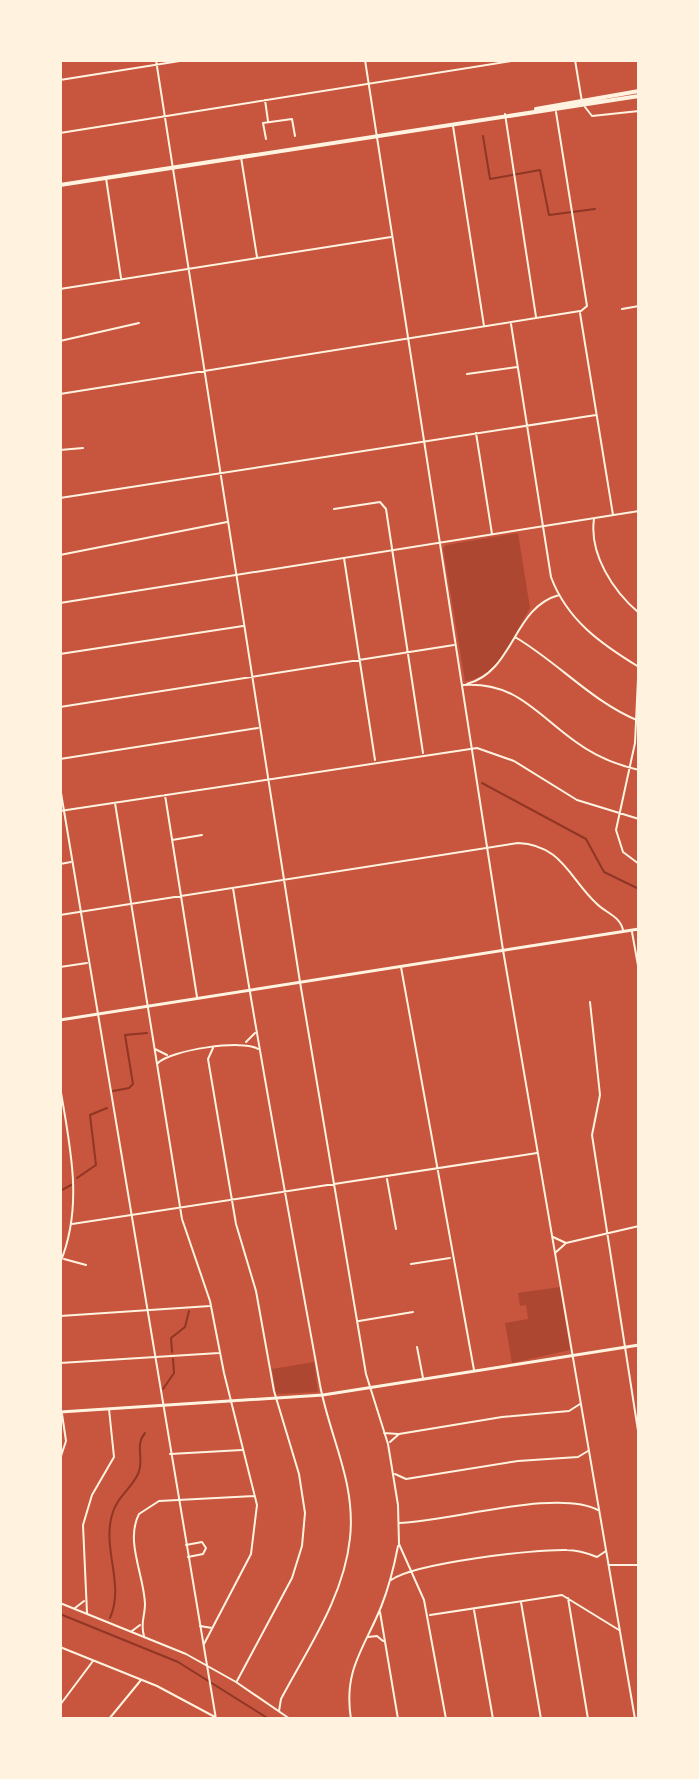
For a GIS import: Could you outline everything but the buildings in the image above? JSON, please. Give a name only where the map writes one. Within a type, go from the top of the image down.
[{"type":"main road","points":[[60,185],[639,94]]},
{"type":"main road","points":[[60,1020],[639,929]]},
{"type":"main road","points":[[61,1412],[323,1395],[639,1345]]},
{"type":"street","points":[[156,60],[334,1185],[369,1388],[395,1474],[399,1544],[380,1611],[349,1679],[351,1719]]},
{"type":"street","points":[[60,80],[186,60]]},
{"type":"street","points":[[365,60],[503,950],[635,1719]]},
{"type":"street","points":[[60,133],[518,60]]},
{"type":"street","points":[[575,60],[583,102],[592,116],[639,111]]},
{"type":"street","points":[[265,100],[269,122]]},
{"type":"street","points":[[60,394],[580,311],[587,306],[556,107]]},
{"type":"street","points":[[505,114],[537,319]]},
{"type":"street","points":[[266,139],[263,123],[292,119],[295,136]]},
{"type":"street","points":[[453,123],[485,327]]},
{"type":"street","points":[[241,157],[257,259]]},
{"type":"street","points":[[106,178],[121,279]]},
{"type":"street","points":[[60,289],[393,237]]},
{"type":"street","points":[[622,309],[639,306]]},
{"type":"street","points":[[580,311],[613,516]]},
{"type":"street","points":[[511,322],[547,566],[559,595],[584,629],[638,666]]},
{"type":"street","points":[[60,341],[139,323]]},
{"type":"street","points":[[467,374],[518,367]]},
{"type":"street","points":[[60,498],[596,415]]},
{"type":"street","points":[[476,432],[492,535]]},
{"type":"street","points":[[60,450],[83,448]]},
{"type":"street","points":[[334,509],[384,504],[423,754]]},
{"type":"street","points":[[60,603],[639,511]]},
{"type":"street","points":[[594,519],[596,546],[608,576],[639,613]]},
{"type":"street","points":[[60,555],[228,521]]},
{"type":"street","points":[[344,558],[375,762]]},
{"type":"street","points":[[462,685],[486,676],[502,660],[534,607],[559,595]]},
{"type":"street","points":[[60,654],[244,626]]},
{"type":"street","points":[[515,637],[554,663],[607,706],[637,720]]},
{"type":"street","points":[[60,707],[456,645]]},
{"type":"street","points":[[639,657],[637,720],[631,768],[616,830],[619,845],[628,858],[639,864]]},
{"type":"street","points":[[486,676],[487,684]]},
{"type":"street","points":[[462,685],[487,684],[522,699],[592,752],[639,770]]},
{"type":"street","points":[[60,759],[260,727]]},
{"type":"street","points":[[62,811],[472,748],[503,755],[577,800],[639,819]]},
{"type":"street","points":[[60,787],[161,1405],[216,1718]]},
{"type":"street","points":[[165,795],[197,998]]},
{"type":"street","points":[[115,803],[184,1228],[211,1306],[231,1401],[256,1496],[258,1523],[251,1554],[204,1644]]},
{"type":"street","points":[[172,840],[202,835]]},
{"type":"street","points":[[60,915],[526,844],[554,853],[597,904],[619,920],[623,931]]},
{"type":"street","points":[[60,864],[72,862]]},
{"type":"street","points":[[233,888],[283,1194],[323,1395],[348,1479],[350,1539],[338,1590],[281,1699],[279,1712]]},
{"type":"street","points":[[632,930],[639,971]]},
{"type":"street","points":[[60,967],[87,963]]},
{"type":"street","points":[[401,966],[451,1258],[474,1371]]},
{"type":"street","points":[[590,1002],[600,1095],[592,1135],[639,1437]]},
{"type":"street","points":[[245,1043],[256,1030]]},
{"type":"street","points":[[157,1065],[169,1055],[245,1043],[259,1050]]},
{"type":"street","points":[[154,1048],[169,1055]]},
{"type":"street","points":[[208,1059],[213,1048]]},
{"type":"street","points":[[199,1050],[208,1059],[236,1224],[259,1303],[277,1399],[302,1487],[303,1537],[287,1588],[236,1682]]},
{"type":"street","points":[[60,1087],[73,1166],[72,1224],[60,1263]]},
{"type":"street","points":[[639,1115],[639,1138]]},
{"type":"street","points":[[72,1224],[82,1220],[130,1217],[538,1153]]},
{"type":"street","points":[[387,1177],[396,1229]]},
{"type":"street","points":[[73,1212],[82,1220]]},
{"type":"street","points":[[555,1253],[566,1243],[608,1236],[639,1226]]},
{"type":"street","points":[[553,1237],[566,1243]]},
{"type":"street","points":[[62,1258],[86,1265]]},
{"type":"street","points":[[411,1264],[451,1258]]},
{"type":"street","points":[[60,1316],[211,1306]]},
{"type":"street","points":[[357,1321],[413,1312]]},
{"type":"street","points":[[417,1347],[423,1379]]},
{"type":"street","points":[[60,1363],[220,1353]]},
{"type":"street","points":[[569,1411],[581,1403]]},
{"type":"street","points":[[88,1614],[84,1600],[88,1579],[83,1535],[85,1515],[114,1457],[108,1408]]},
{"type":"street","points":[[384,1433],[399,1434],[502,1417],[569,1411],[583,1415]]},
{"type":"street","points":[[60,1459],[66,1441],[61,1412]]},
{"type":"street","points":[[388,1444],[399,1434]]},
{"type":"street","points":[[170,1454],[243,1450]]},
{"type":"street","points":[[396,1487],[406,1479],[518,1461],[578,1457],[589,1451]]},
{"type":"street","points":[[578,1457],[591,1462]]},
{"type":"street","points":[[395,1474],[406,1479]]},
{"type":"street","points":[[144,1636],[141,1624],[145,1603],[134,1543],[136,1521],[153,1503],[256,1496]]},
{"type":"street","points":[[589,1505],[597,1498]]},
{"type":"street","points":[[398,1523],[539,1505],[589,1505],[599,1511]]},
{"type":"street","points":[[186,1545],[202,1542],[206,1548],[203,1554],[188,1557]]},
{"type":"street","points":[[399,1544],[428,1615],[446,1719]]},
{"type":"street","points":[[391,1580],[412,1570],[555,1550],[597,1557],[609,1564],[639,1565]]},
{"type":"street","points":[[597,1557],[606,1550]]},
{"type":"street","points":[[428,1615],[568,1596],[620,1631]]},
{"type":"street","points":[[568,1596],[588,1719]]},
{"type":"street","points":[[75,1608],[84,1600]]},
{"type":"street","points":[[520,1601],[541,1719]]},
{"type":"street","points":[[60,1603],[207,1665],[290,1719]]},
{"type":"street","points":[[569,1607],[577,1603]]},
{"type":"street","points":[[474,1608],[493,1719]]},
{"type":"street","points":[[380,1611],[398,1719]]},
{"type":"street","points":[[610,1623],[618,1617]]},
{"type":"street","points":[[132,1631],[141,1624]]},
{"type":"street","points":[[200,1626],[206,1630],[213,1627]]},
{"type":"street","points":[[367,1638],[377,1636],[385,1643]]},
{"type":"street","points":[[60,1647],[141,1680],[216,1718]]},
{"type":"street","points":[[60,1705],[93,1660]]},
{"type":"street","points":[[109,1719],[141,1680]]},
{"type":"street","points":[[269,1705],[281,1699]]},
{"type":"street","points":[[206,1712],[214,1708]]},
{"type":"shaded area","points":[[518,533],[530,608],[497,663],[488,672],[465,681],[443,548]]},
{"type":"shaded area","points":[[560,1287],[570,1350],[512,1363],[505,1323],[528,1319],[526,1305],[520,1306],[518,1293]]},
{"type":"shaded area","points":[[314,1362],[318,1392],[276,1394],[272,1369]]},
{"type":"waterway","points":[[483,136],[490,179],[540,170],[549,215],[595,209]]},
{"type":"waterway","points":[[482,783],[586,839],[604,872],[639,889]]},
{"type":"waterway","points":[[113,1091],[129,1088],[133,1084],[125,1035],[147,1033]]},
{"type":"waterway","points":[[77,1178],[96,1165],[90,1115],[107,1108]]},
{"type":"waterway","points":[[60,1191],[71,1185]]},
{"type":"waterway","points":[[172,1352],[171,1338],[185,1327],[189,1311]]},
{"type":"waterway","points":[[163,1389],[174,1373],[173,1359]]},
{"type":"waterway","points":[[110,1618],[115,1592],[110,1541],[112,1515],[138,1474],[140,1443],[145,1433]]},
{"type":"waterway","points":[[60,1614],[178,1662],[269,1719]]}]
